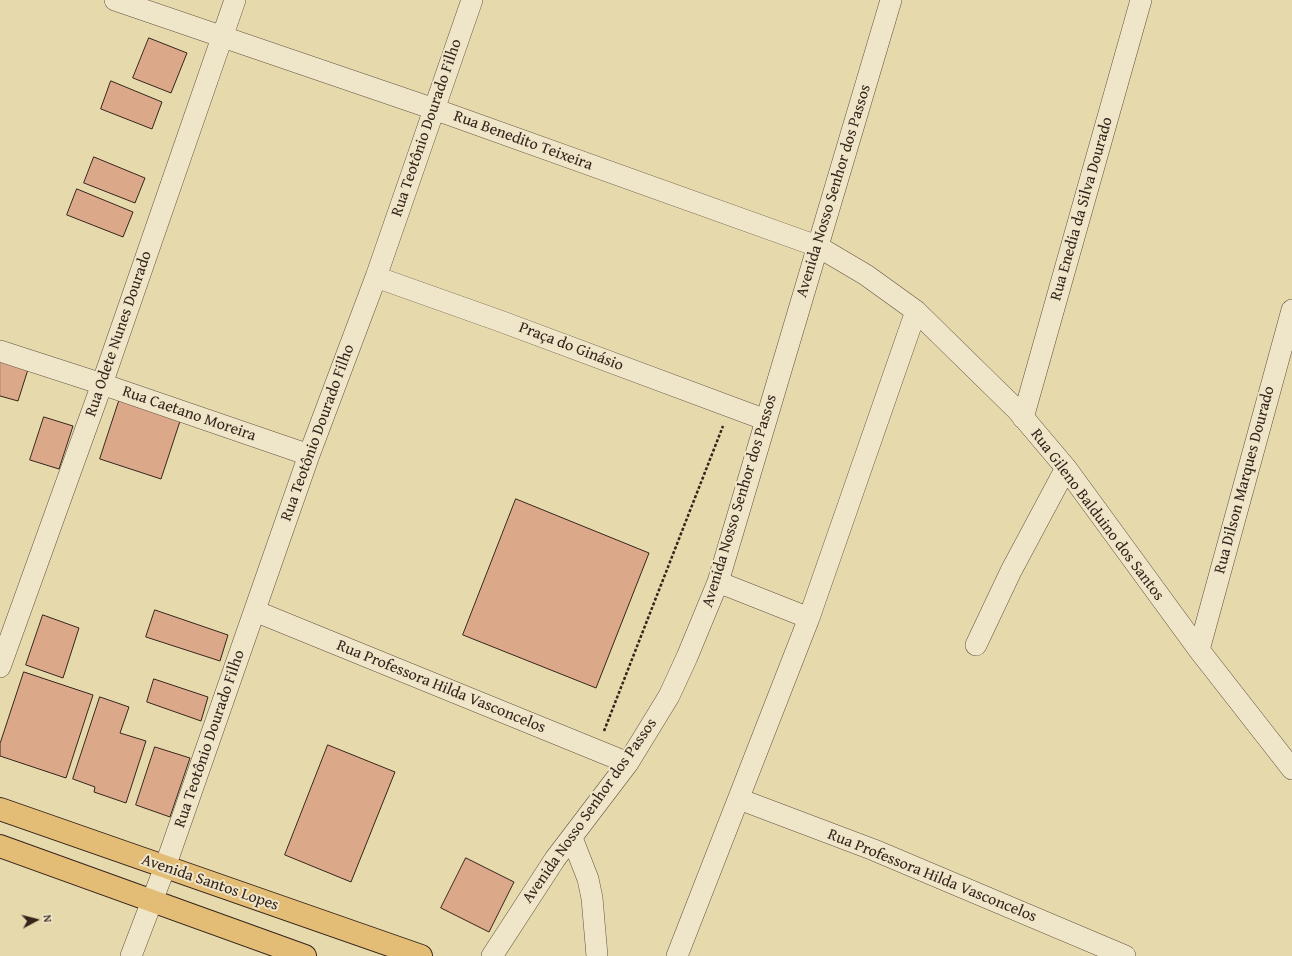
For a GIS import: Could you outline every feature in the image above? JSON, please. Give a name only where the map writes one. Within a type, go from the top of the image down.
[{"type":"main road","name":"Avenida Santos Lopes","points":[[0,809],[421,956]]},
{"type":"main road","points":[[0,846],[152,899],[305,956]]},
{"type":"street","name":"Rua Benedito Teixeira","points":[[115,0],[222,38],[434,109],[817,246]]},
{"type":"street","name":"Rua Odete Nunes Dourado","points":[[0,667],[102,384],[235,0]]},
{"type":"street","name":"Rua Teotônio Dourado Filho","points":[[131,956],[165,867],[309,455],[376,277],[472,0]]},
{"type":"street","name":"Avenida Nosso Senhor dos Passos","points":[[492,956],[527,900],[628,763],[669,696],[687,657],[718,582],[891,0]]},
{"type":"street","name":"Rua Enedia da Silva Dourado","points":[[1024,418],[1142,0]]},
{"type":"street","name":"Rua Gileno Balduino dos Santos","points":[[817,246],[866,275],[916,311],[1024,418],[1066,468],[1199,650],[1292,769]]},
{"type":"street","name":"Praça do Ginásio","points":[[376,277],[500,321],[766,420]]},
{"type":"street","name":"Rua Dilson Marques Dourado","points":[[1199,650],[1292,310]]},
{"type":"street","points":[[677,956],[809,618],[916,311]]},
{"type":"street","name":"Rua Caetano Moreira","points":[[0,351],[102,384],[309,455]]},
{"type":"street","points":[[976,645],[1011,571],[1066,468]]},
{"type":"street","points":[[718,582],[809,618]]},
{"type":"street","name":"Rua Professora Hilda Vasconcelos","points":[[255,611],[628,763]]},
{"type":"street","name":"Rua Professora Hilda Vasconcelos","points":[[739,799],[874,850],[1125,956]]},
{"type":"street","points":[[572,838],[588,879],[592,898],[597,956]]},
{"type":"path","points":[[596,751],[730,407]]},
{"type":"building","points":[[149,38],[187,53],[171,93],[133,78]]},
{"type":"building","points":[[111,81],[162,102],[152,129],[101,109]]},
{"type":"building","points":[[94,157],[145,178],[135,203],[84,183]]},
{"type":"building","points":[[77,189],[133,212],[123,237],[67,215]]},
{"type":"building","points":[[0,354],[30,363],[18,401],[0,396]]},
{"type":"building","points":[[122,392],[183,412],[161,479],[100,459]]},
{"type":"building","points":[[44,417],[73,426],[59,469],[30,460]]},
{"type":"building","points":[[516,499],[649,553],[596,688],[463,635]]},
{"type":"building","points":[[155,610],[228,635],[220,661],[146,637]]},
{"type":"building","points":[[43,615],[79,628],[63,678],[26,665]]},
{"type":"building","points":[[24,672],[93,695],[66,778],[0,756],[0,744]]},
{"type":"building","points":[[154,679],[208,697],[201,721],[147,702]]},
{"type":"building","points":[[100,697],[129,707],[120,733],[146,741],[126,803],[94,792],[95,787],[73,779]]},
{"type":"building","points":[[328,745],[395,772],[351,882],[285,855]]},
{"type":"building","points":[[155,747],[190,758],[170,817],[136,805]]},
{"type":"building","points":[[466,858],[514,882],[489,932],[441,908]]}]
